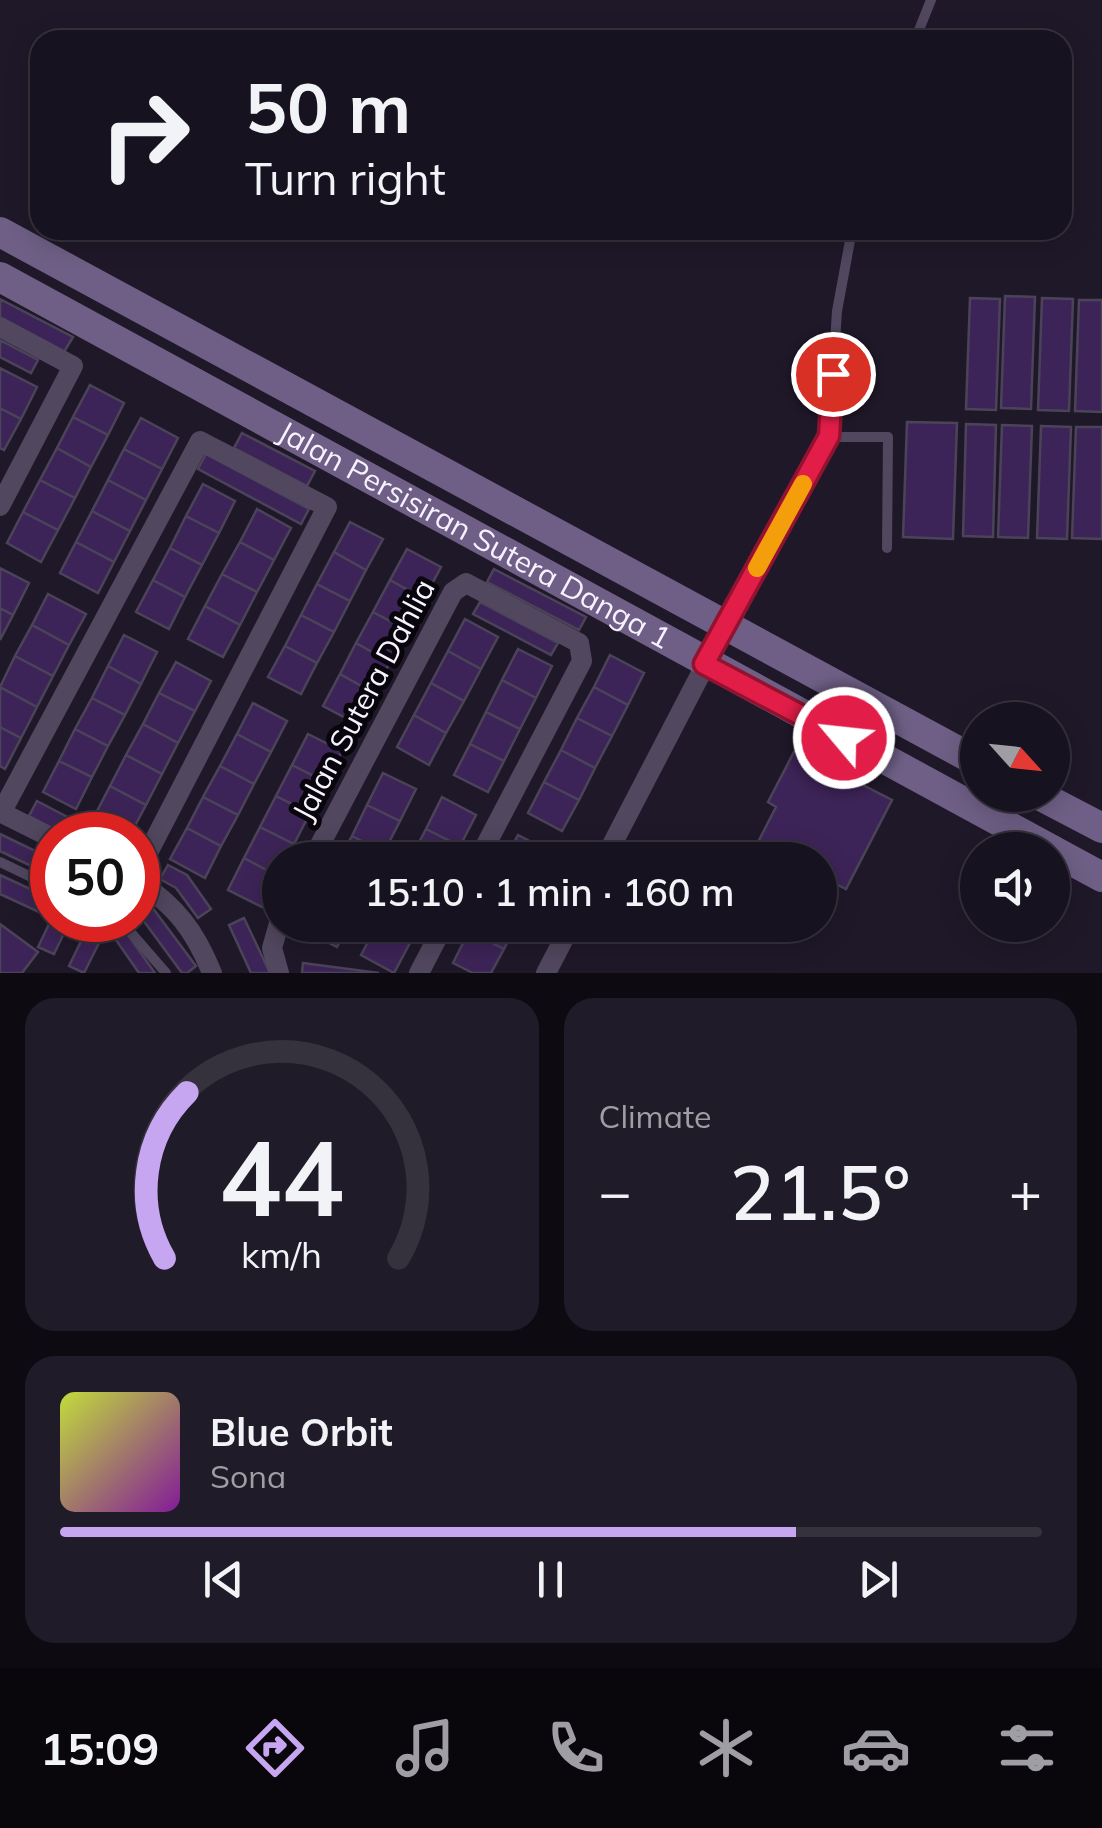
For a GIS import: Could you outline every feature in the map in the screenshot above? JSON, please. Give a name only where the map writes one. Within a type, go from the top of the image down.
[{"type":"main road","name":"Jalan Persisiran Sutera Danga 1","points":[[0,232],[724,629],[960,753]]},
{"type":"main road","name":"Jalan Persisiran Sutera Danga 1","points":[[0,277],[1018,832]]},
{"type":"main road","points":[[1070,811],[1102,828]]},
{"type":"main road","name":"Jalan Persisiran Sutera Danga 1","points":[[1070,860],[1102,877]]},
{"type":"street","points":[[0,327],[73,366],[0,506]]},
{"type":"street","points":[[30,827],[1,812],[200,442],[327,508],[160,830]]},
{"type":"street","name":"Jalan Sutera Dahlia","points":[[321,842],[452,592],[466,582],[579,643],[584,650],[582,661],[487,842]]},
{"type":"street","points":[[613,842],[724,629]]},
{"type":"street","points":[[160,895],[195,932],[212,973]]},
{"type":"street","points":[[274,942],[279,973]]},
{"type":"street","points":[[419,973],[435,942]]},
{"type":"street","points":[[546,973],[562,942]]},
{"type":"lane","points":[[919,30],[927,1]]},
{"type":"lane","points":[[724,629],[829,436],[837,311],[850,240]]},
{"type":"lane","points":[[829,436],[888,437],[887,548]]},
{"type":"lane","points":[[0,862],[30,876]]},
{"type":"lane","points":[[139,942],[166,973]]},
{"type":"building","points":[[1005,296],[1035,297],[1031,409],[1001,408]]},
{"type":"building","points":[[970,298],[1000,299],[996,410],[966,409]]},
{"type":"building","points":[[1042,298],[1073,299],[1069,411],[1038,410]]},
{"type":"building","points":[[0,299],[73,337],[64,352],[0,319]]},
{"type":"building","points":[[1079,300],[1102,300],[1102,412],[1075,411]]},
{"type":"building","points":[[0,340],[38,360],[31,373],[0,357]]},
{"type":"building","points":[[0,368],[37,387],[21,419],[0,408]]},
{"type":"building","points":[[90,385],[124,403],[108,435],[73,417]]},
{"type":"building","points":[[0,408],[21,419],[4,450],[0,448]]},
{"type":"building","points":[[73,417],[108,435],[91,467],[57,448]]},
{"type":"building","points":[[141,418],[178,438],[162,469],[124,449]]},
{"type":"building","points":[[907,422],[957,423],[953,539],[903,537]]},
{"type":"building","points":[[966,424],[996,425],[993,537],[963,536]]},
{"type":"building","points":[[1002,425],[1032,426],[1028,538],[998,537]]},
{"type":"building","points":[[1041,426],[1071,427],[1067,539],[1037,538]]},
{"type":"building","points":[[1076,427],[1102,427],[1102,539],[1072,538]]},
{"type":"building","points":[[242,433],[315,471],[307,486],[234,448]]},
{"type":"building","points":[[57,448],[91,467],[75,498],[40,480]]},
{"type":"building","points":[[124,449],[162,469],[146,500],[108,480]]},
{"type":"building","points":[[206,454],[309,509],[301,524],[198,469]]},
{"type":"building","points":[[40,480],[75,498],[58,530],[23,512]]},
{"type":"building","points":[[108,480],[146,500],[130,531],[92,511]]},
{"type":"building","points":[[203,484],[235,501],[219,533],[186,516]]},
{"type":"building","points":[[257,509],[291,528],[274,560],[240,542]]},
{"type":"building","points":[[92,511],[130,531],[114,562],[76,542]]},
{"type":"building","points":[[23,512],[58,530],[41,562],[7,543]]},
{"type":"building","points":[[186,516],[219,533],[202,565],[170,548]]},
{"type":"building","points":[[350,522],[383,539],[366,570],[334,552]]},
{"type":"building","points":[[76,542],[114,562],[98,593],[60,573]]},
{"type":"building","points":[[240,542],[274,560],[257,592],[222,574]]},
{"type":"building","points":[[170,548],[202,565],[185,597],[153,580]]},
{"type":"building","points":[[407,549],[441,567],[424,599],[390,580]]},
{"type":"building","points":[[334,552],[366,570],[350,601],[317,584]]},
{"type":"building","points":[[0,568],[29,583],[13,615],[0,608]]},
{"type":"building","points":[[494,569],[586,617],[579,630],[487,582]]},
{"type":"building","points":[[222,574],[257,592],[240,625],[205,606]]},
{"type":"building","points":[[153,580],[185,597],[169,629],[136,612]]},
{"type":"building","points":[[390,580],[424,599],[407,630],[373,612]]},
{"type":"building","points":[[317,584],[350,601],[334,632],[301,615]]},
{"type":"building","points":[[48,594],[86,614],[69,645],[32,625]]},
{"type":"building","points":[[480,602],[558,643],[551,655],[473,614]]},
{"type":"building","points":[[205,606],[240,625],[223,657],[188,639]]},
{"type":"building","points":[[0,608],[13,615],[0,640]]},
{"type":"building","points":[[373,612],[407,630],[390,662],[356,643]]},
{"type":"building","points":[[301,615],[334,632],[317,663],[285,646]]},
{"type":"building","points":[[465,619],[498,637],[481,669],[448,651]]},
{"type":"building","points":[[32,625],[69,645],[53,676],[15,656]]},
{"type":"building","points":[[124,635],[157,652],[141,684],[108,666]]},
{"type":"building","points":[[356,643],[390,662],[374,693],[340,674]]},
{"type":"building","points":[[285,646],[317,663],[301,694],[268,677]]},
{"type":"building","points":[[518,649],[552,666],[536,698],[502,680]]},
{"type":"building","points":[[448,651],[481,669],[464,701],[431,683]]},
{"type":"building","points":[[610,655],[644,673],[628,705],[594,687]]},
{"type":"building","points":[[15,656],[53,676],[37,707],[0,687]]},
{"type":"building","points":[[176,662],[211,681],[195,711],[159,693]]},
{"type":"building","points":[[108,666],[141,684],[125,715],[92,698]]},
{"type":"building","points":[[340,674],[374,693],[357,724],[323,706]]},
{"type":"building","points":[[502,680],[536,698],[520,729],[486,712]]},
{"type":"building","points":[[431,683],[464,701],[446,733],[414,715]]},
{"type":"building","points":[[0,687],[37,707],[21,738],[0,727]]},
{"type":"building","points":[[594,687],[628,705],[612,736],[577,718]]},
{"type":"building","points":[[159,693],[195,711],[178,743],[143,724]]},
{"type":"building","points":[[92,698],[125,715],[108,746],[75,729]]},
{"type":"building","points":[[253,703],[287,721],[271,752],[237,734]]},
{"type":"building","points":[[486,712],[520,729],[504,761],[470,744]]},
{"type":"building","points":[[414,715],[446,733],[429,765],[397,747]]},
{"type":"building","points":[[577,718],[612,736],[595,768],[561,750]]},
{"type":"building","points":[[143,724],[178,743],[162,774],[126,755]]},
{"type":"building","points":[[0,727],[21,738],[5,769],[0,766]]},
{"type":"building","points":[[75,729],[108,746],[92,777],[59,761]]},
{"type":"building","points":[[237,734],[271,752],[254,784],[220,766]]},
{"type":"building","points":[[308,734],[342,751],[326,782],[292,765]]},
{"type":"building","points":[[470,744],[504,761],[488,792],[454,775]]},
{"type":"building","points":[[561,750],[595,768],[579,800],[544,782]]},
{"type":"building","points":[[795,750],[892,800],[846,889],[837,884],[837,842],[758,842],[776,807],[768,802]]},
{"type":"building","points":[[126,755],[162,774],[146,805],[110,786]]},
{"type":"building","points":[[59,761],[92,777],[76,809],[43,792]]},
{"type":"building","points":[[292,765],[326,782],[310,813],[276,796]]},
{"type":"building","points":[[220,766],[254,784],[238,815],[203,797]]},
{"type":"building","points":[[383,773],[416,789],[400,821],[367,805]]},
{"type":"building","points":[[544,782],[579,800],[562,831],[528,813]]},
{"type":"building","points":[[110,786],[146,805],[142,812],[97,812]]},
{"type":"building","points":[[276,796],[310,813],[295,842],[260,827]]},
{"type":"building","points":[[203,797],[238,815],[221,846],[187,828]]},
{"type":"building","points":[[442,797],[476,815],[462,842],[452,842],[426,829]]},
{"type":"building","points":[[37,801],[58,812],[31,812]]},
{"type":"building","points":[[367,805],[400,821],[389,842],[364,842],[352,836]]},
{"type":"building","points":[[260,827],[290,842],[262,842],[262,868],[244,858]]},
{"type":"building","points":[[187,828],[221,846],[205,878],[170,859]]},
{"type":"building","points":[[426,829],[452,842],[419,842]]},
{"type":"building","points":[[0,834],[30,848],[30,865],[0,851]]},
{"type":"building","points":[[244,858],[262,868],[262,907],[228,890]]},
{"type":"building","points":[[168,865],[187,875],[211,909],[198,918],[176,888],[160,879]]},
{"type":"building","points":[[0,875],[30,889],[30,908],[0,894]]},
{"type":"building","points":[[160,918],[196,966],[182,973],[159,942]]},
{"type":"building","points":[[244,918],[270,973],[251,973],[229,925]]},
{"type":"building","points":[[0,924],[38,952],[22,973],[0,973]]},
{"type":"building","points":[[40,942],[60,942],[54,954],[38,947]]},
{"type":"building","points":[[81,942],[100,942],[84,973],[69,966]]},
{"type":"building","points":[[117,942],[133,942],[155,973],[139,973]]},
{"type":"building","points":[[368,942],[410,942],[394,973],[361,955]]},
{"type":"building","points":[[464,942],[490,942],[504,949],[491,973],[473,973],[453,963]]},
{"type":"building","points":[[303,963],[379,973],[302,973]]},
{"type":"slow traffic","points":[[757,568],[803,484]]},
{"type":"route","points":[[833,374],[829,436],[704,664],[844,738]]}]
